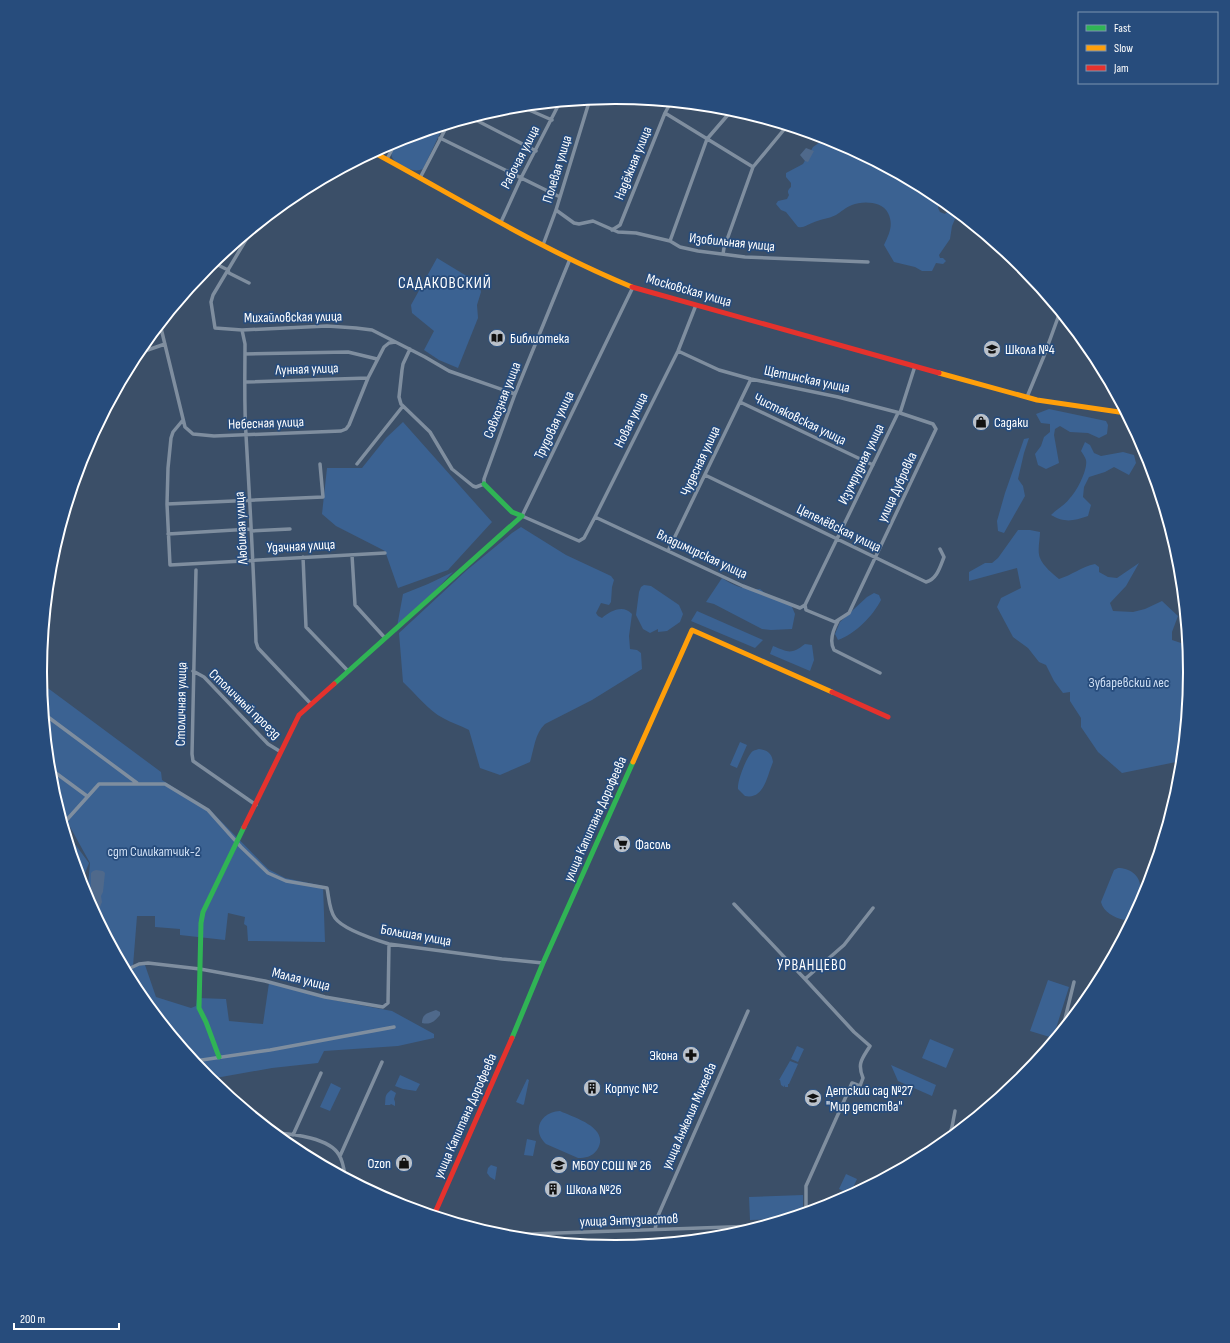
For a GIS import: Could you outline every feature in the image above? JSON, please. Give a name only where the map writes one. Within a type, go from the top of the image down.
[{"type":"street","name":"Полевая улица","points":[[543,245],[556,210],[588,105]]},
{"type":"street","name":"Надёжная улица","points":[[612,230],[620,225],[669,106]]},
{"type":"street","name":"Рабочая улица","points":[[501,222],[521,178],[558,107]]},
{"type":"street","points":[[529,110],[552,120]]},
{"type":"street","points":[[665,113],[753,167]]},
{"type":"street","points":[[670,241],[707,139],[728,115]]},
{"type":"street","points":[[477,121],[536,151]]},
{"type":"street","points":[[420,178],[444,130]]},
{"type":"street","points":[[722,254],[753,167],[784,130]]},
{"type":"street","points":[[440,138],[560,197]]},
{"type":"street","points":[[387,160],[392,150]]},
{"type":"street","name":"Московская улица","points":[[379,155],[543,245],[633,287],[1021,396],[1120,412]]},
{"type":"street","name":"Изобильная улица","points":[[556,210],[574,223],[579,224],[593,221],[618,232],[636,233],[670,241],[680,247],[745,257],[868,262]]},
{"type":"street","points":[[228,270],[247,239]]},
{"type":"street","name":"Совхозная улица","points":[[484,484],[484,479],[515,394],[570,258]]},
{"type":"street","points":[[218,265],[228,270],[229,273],[248,283]]},
{"type":"street","name":"Михайловская улица","points":[[228,270],[213,295],[212,302],[215,328],[242,330],[327,326],[356,328],[372,330],[395,342]]},
{"type":"street","name":"Трудовая улица","points":[[522,516],[633,287]]},
{"type":"street","name":"Новая улица","points":[[522,516],[579,541],[584,538],[678,351],[696,305]]},
{"type":"street","points":[[1027,397],[1058,317]]},
{"type":"street","points":[[161,330],[183,420],[173,432],[171,438],[168,468],[168,534],[290,529]]},
{"type":"street","name":"Любимая улица","points":[[242,330],[245,354],[246,435],[254,560],[256,642],[258,648],[311,704]]},
{"type":"street","points":[[368,378],[384,347],[389,343],[395,342],[449,371],[515,394]]},
{"type":"street","points":[[147,350],[165,344]]},
{"type":"street","points":[[219,1057],[199,1008],[201,923],[203,912],[238,843],[299,715],[522,516],[512,512],[484,484],[476,487],[473,486],[454,472],[430,432],[401,404],[399,397],[402,370],[403,364],[410,349]]},
{"type":"street","name":"Щетинская улица","points":[[678,351],[719,370],[751,379],[838,397],[899,413],[933,424]]},
{"type":"street","points":[[245,354],[348,352],[377,359]]},
{"type":"street","name":"Изумрудная улица","points":[[805,605],[872,465],[899,413],[914,366]]},
{"type":"street","name":"Небесная улица","points":[[183,420],[185,427],[193,434],[214,436],[341,431],[346,429],[349,425],[368,378]]},
{"type":"street","name":"Лунная улица","points":[[246,382],[368,378]]},
{"type":"street","name":"Чудесная улица","points":[[668,551],[751,379]]},
{"type":"street","name":"Чистяковская улица","points":[[740,402],[872,465]]},
{"type":"street","points":[[357,464],[403,406]]},
{"type":"street","name":"улица Дубровка","points":[[880,673],[834,650],[832,645],[832,637],[838,620],[849,613],[875,559],[936,429],[933,424]]},
{"type":"street","points":[[167,504],[323,497],[320,464]]},
{"type":"street","name":"Цепелёвская улица","points":[[705,475],[875,559],[926,582],[931,581],[944,557],[940,549]]},
{"type":"street","name":"Владимирская улица","points":[[595,517],[743,586],[800,608],[805,605]]},
{"type":"street","name":"Удачная улица","points":[[168,534],[170,565],[385,553]]},
{"type":"street","points":[[352,554],[355,606],[385,638]]},
{"type":"street","points":[[303,557],[306,627],[348,671]]},
{"type":"street","name":"Столичная улица","points":[[196,570],[192,761],[256,805]]},
{"type":"street","points":[[805,605],[806,610],[835,622],[838,620]]},
{"type":"street","name":"улица Капитана Дорофеева","points":[[436,1210],[505,1054],[543,963],[692,630],[888,717]]},
{"type":"street","name":"Столичный проезд","points":[[193,671],[204,677],[268,744],[281,752]]},
{"type":"street","points":[[49,718],[138,784]]},
{"type":"street","points":[[56,773],[87,796]]},
{"type":"street","points":[[66,820],[99,784],[165,784],[208,810],[238,843]]},
{"type":"street","name":"Большая улица","points":[[238,843],[268,873],[286,881],[327,888],[331,911],[340,924],[379,941],[389,944],[543,963]]},
{"type":"street","points":[[734,904],[854,1032],[870,1046],[862,1059],[860,1070],[863,1078],[860,1086],[852,1082],[806,1186],[806,1206]]},
{"type":"street","points":[[805,979],[844,945],[873,908]]},
{"type":"street","name":"Малая улица","points":[[131,968],[139,964],[148,963],[200,969],[265,981],[324,997],[383,1007],[388,1003],[389,944]]},
{"type":"street","points":[[1065,1018],[1074,982]]},
{"type":"street","name":"улица Анжелия Михеева","points":[[655,1230],[657,1218],[748,1011]]},
{"type":"street","points":[[201,1060],[270,1050],[394,1027]]},
{"type":"street","points":[[340,1156],[382,1062]]},
{"type":"street","points":[[293,1136],[320,1073]]},
{"type":"street","points":[[951,1129],[955,1111]]},
{"type":"street","points":[[287,1135],[323,1142],[335,1150],[340,1156],[343,1170]]},
{"type":"street","name":"улица Энтузиастов","points":[[534,1234],[734,1227]]},
{"type":"green space","points":[[441,131],[423,169],[414,170],[401,165],[393,159],[392,153],[394,149]]},
{"type":"green space","points":[[820,142],[866,162],[931,199],[939,205],[938,208],[940,212],[945,214],[947,211],[956,217],[952,226],[950,239],[939,255],[940,258],[943,258],[946,261],[943,264],[936,263],[932,271],[922,271],[915,267],[894,262],[884,245],[891,225],[890,217],[885,209],[877,204],[856,204],[848,207],[836,215],[804,227],[798,227],[786,212],[781,210],[776,204],[778,201],[787,199],[789,195],[788,191],[791,187],[791,183],[786,177],[786,173],[803,164],[813,147]]},
{"type":"green space","points":[[437,258],[480,286],[481,292],[477,305],[478,318],[458,368],[439,360],[424,350],[434,331],[412,313],[411,305]]},
{"type":"green space","points":[[1049,409],[1106,421],[1108,425],[1107,434],[1099,438],[1088,433],[1070,432],[1060,426],[1055,429],[1054,435],[1059,463],[1046,469],[1038,465],[1035,454],[1041,446],[1044,437],[1050,432],[1050,424],[1041,423],[1036,414]]},
{"type":"green space","points":[[403,422],[492,522],[448,570],[398,588],[385,551],[336,526],[322,514],[327,468],[362,468],[386,438]]},
{"type":"green space","points":[[1029,438],[1018,479],[1023,486],[1025,496],[1004,533],[998,531],[997,521],[1024,439]]},
{"type":"green space","points":[[1085,442],[1090,445],[1094,453],[1101,456],[1123,452],[1134,455],[1136,463],[1129,475],[1114,467],[1105,472],[1089,477],[1084,487],[1083,497],[1091,505],[1088,516],[1073,520],[1056,518],[1051,515],[1068,500],[1076,490],[1081,480],[1086,464],[1086,459],[1081,451]]},
{"type":"green space","points":[[521,527],[566,555],[611,576],[614,580],[611,602],[609,605],[601,603],[596,613],[602,618],[613,611],[621,609],[625,609],[632,614],[629,636],[630,649],[637,650],[641,653],[642,669],[592,700],[545,724],[539,732],[535,742],[530,762],[500,775],[480,768],[469,730],[438,715],[403,682],[399,633],[467,570]]},
{"type":"green space","name":"Зубаревский лес","points":[[1018,530],[1030,530],[1040,532],[1039,555],[1041,561],[1059,579],[1095,564],[1099,567],[1099,572],[1108,577],[1117,578],[1139,563],[1126,586],[1110,603],[1113,611],[1133,612],[1145,609],[1162,601],[1178,616],[1172,632],[1172,640],[1181,643],[1182,642],[1183,672],[1182,709],[1175,762],[1122,773],[1098,752],[1081,727],[1081,718],[1070,701],[1070,692],[1063,693],[1054,681],[1046,665],[1039,662],[1028,648],[1013,637],[997,607],[1001,598],[1021,588],[1017,568],[969,581],[969,572],[985,563],[992,563],[998,558]]},
{"type":"green space","points":[[453,572],[396,632],[403,594]]},
{"type":"green space","points":[[722,578],[740,587],[760,589],[766,594],[786,601],[792,607],[795,614],[792,629],[762,629],[714,604],[706,602]]},
{"type":"green space","points":[[644,585],[651,586],[679,605],[683,614],[680,622],[667,631],[658,632],[658,629],[650,633],[643,629],[636,615],[639,592],[641,587]]},
{"type":"green space","points":[[874,593],[879,595],[881,600],[878,606],[863,624],[838,640],[835,634],[840,622],[867,597]]},
{"type":"green space","points":[[697,611],[763,640],[755,648],[691,621]]},
{"type":"green space","points":[[805,644],[812,645],[814,660],[810,671],[770,654],[773,646],[782,650],[793,651]]},
{"type":"green space","name":"сдт Силикатчик-2","points":[[47,688],[161,772],[162,780],[212,812],[268,869],[285,878],[323,886],[325,942],[248,941],[247,926],[244,924],[245,917],[228,913],[225,940],[180,935],[180,929],[155,927],[155,916],[137,916],[133,966],[145,965],[156,997],[191,1008],[196,1006],[197,998],[226,999],[229,1021],[263,1024],[269,983],[328,999],[392,1011],[434,1034],[434,1038],[398,1046],[324,1051],[318,1063],[272,1068],[218,1078],[188,1046],[164,1017],[123,955],[90,889],[88,884],[90,863],[66,819],[58,782],[52,746]]},
{"type":"green space","points":[[740,742],[747,745],[737,768],[730,765]]},
{"type":"green space","points":[[759,749],[765,750],[769,753],[773,762],[767,780],[761,791],[751,796],[745,796],[738,789],[740,776],[751,753]]},
{"type":"green space","points":[[73,842],[89,863],[85,874]]},
{"type":"green space","points":[[1122,868],[1131,871],[1137,877],[1140,885],[1140,889],[1124,920],[1107,912],[1102,906],[1101,902],[1114,870]]},
{"type":"green space","points":[[1048,980],[1069,987],[1056,1029],[1050,1037],[1030,1031]]},
{"type":"green space","points":[[930,1039],[954,1049],[946,1068],[922,1058]]},
{"type":"green space","points":[[797,1046],[804,1049],[798,1062],[791,1059]]},
{"type":"green space","points":[[790,1061],[798,1064],[788,1087],[785,1087],[785,1085],[784,1087],[781,1085],[779,1080]]},
{"type":"green space","points":[[891,1065],[936,1085],[932,1096],[898,1081]]},
{"type":"green space","points":[[400,1075],[420,1084],[416,1091],[395,1086]]},
{"type":"green space","points":[[527,1079],[529,1080],[523,1105],[516,1102]]},
{"type":"green space","points":[[331,1083],[341,1088],[330,1111],[320,1107]]},
{"type":"green space","points":[[391,1090],[396,1093],[394,1099],[395,1106],[391,1104],[385,1105],[386,1095]]},
{"type":"green space","points":[[560,1111],[582,1121],[595,1130],[599,1136],[600,1142],[597,1150],[591,1156],[578,1158],[546,1144],[542,1139],[539,1133],[539,1128],[543,1118],[553,1112]]},
{"type":"green space","points":[[527,1139],[536,1141],[533,1156],[524,1155]]},
{"type":"green space","points":[[491,1165],[497,1167],[495,1180],[487,1173],[488,1168]]},
{"type":"green space","points":[[846,1174],[857,1179],[853,1187],[843,1191],[839,1189]]},
{"type":"green space","points":[[803,1195],[803,1207],[763,1220],[750,1220],[749,1197]]},
{"type":"shaded area","points":[[806,148],[814,151],[808,162],[805,161],[800,155]]},
{"type":"shaded area","points":[[93,871],[103,871],[105,873],[103,892],[101,896],[102,902],[100,907],[98,907],[91,891],[91,873]]},
{"type":"shaded area","points":[[436,1010],[440,1012],[440,1015],[436,1019],[430,1023],[422,1023],[425,1015]]},
{"type":"traffic: fast","points":[[334,684],[522,516],[512,512],[484,484]]},
{"type":"traffic: fast","points":[[512,1038],[543,963],[633,762]]},
{"type":"traffic: fast","points":[[219,1057],[199,1008],[201,923],[203,912],[244,827]]},
{"type":"traffic: slow","points":[[379,155],[533,240],[566,257],[632,287]]},
{"type":"traffic: slow","points":[[939,373],[1037,400],[1120,412]]},
{"type":"traffic: slow","points":[[633,762],[692,630],[832,692]]},
{"type":"traffic: jam","points":[[632,287],[939,373]]},
{"type":"traffic: jam","points":[[244,827],[299,715],[334,684]]},
{"type":"traffic: jam","points":[[832,692],[888,717]]},
{"type":"traffic: jam","points":[[436,1210],[512,1038]]},
{"type":"place","name":"Библиотека","points":[[497,338]]},
{"type":"place","name":"Школа №4","points":[[992,349]]},
{"type":"place","name":"Садаки","points":[[981,422]]},
{"type":"place","name":"Фасоль","points":[[622,844]]},
{"type":"place","name":"Экона","points":[[691,1055]]},
{"type":"place","name":"Корпус №2","points":[[592,1088]]},
{"type":"place","name":"Детский сад №27 \"Мир детства\"","points":[[813,1098]]},
{"type":"place","name":"Ozon","points":[[404,1163]]},
{"type":"place","name":"МБОУ СОШ № 26","points":[[559,1165]]},
{"type":"place","name":"Школа №26","points":[[553,1189]]},
{"type":"district","name":"САДАКОВСКИЙ","points":[[445,283]]},
{"type":"district","name":"УРВАНЦЕВО","points":[[812,965]]}]
